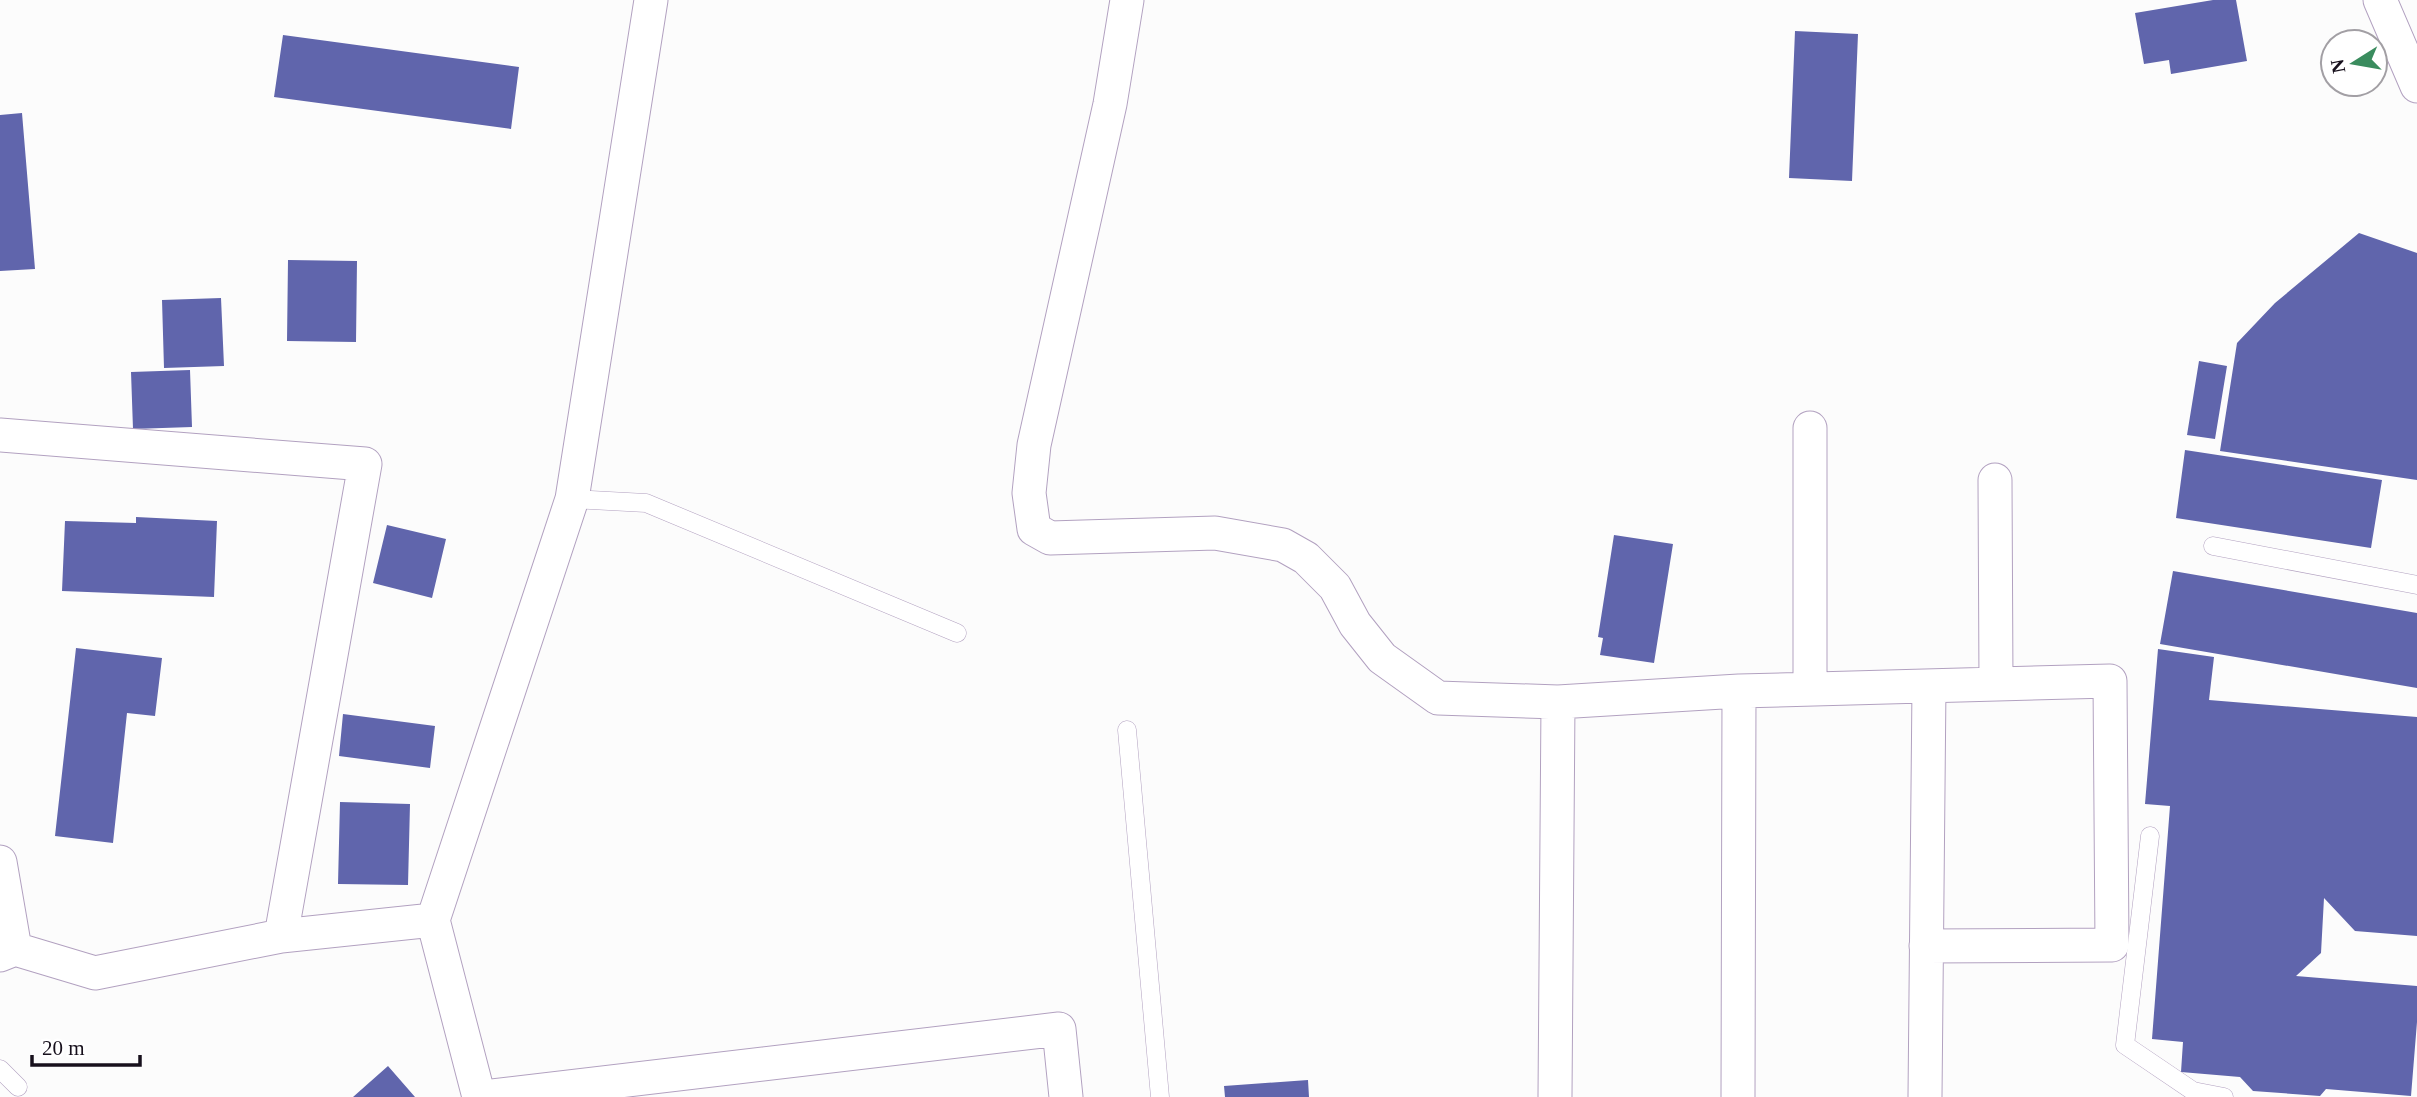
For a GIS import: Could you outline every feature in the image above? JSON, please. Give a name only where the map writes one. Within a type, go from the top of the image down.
[{"type":"street","points":[[651,0],[572,499],[433,920],[482,1097],[1059,1029],[1066,1097]]},
{"type":"street","points":[[1127,0],[1110,104],[1034,445],[1029,493],[1034,529],[1051,538],[1215,533],[1283,545],[1306,558],[1335,587],[1355,624],[1382,658],[1438,698],[1558,702],[1739,691],[2110,681],[2112,945],[1926,946]]},
{"type":"street","points":[[2381,0],[2417,86]]},
{"type":"street","points":[[1810,428],[1810,689]]},
{"type":"street","points":[[0,435],[365,464],[281,936]]},
{"type":"street","points":[[1995,480],[1996,684]]},
{"type":"street","points":[[1925,1097],[1929,686]]},
{"type":"street","points":[[1738,1097],[1739,691]]},
{"type":"street","points":[[1555,1097],[1558,702]]},
{"type":"street","points":[[0,862],[8,952],[95,973],[281,936],[433,920]]},
{"type":"lane","points":[[572,499],[646,503],[957,633]]},
{"type":"lane","points":[[2213,546],[2417,584]]},
{"type":"lane","points":[[1127,730],[1160,1097]]},
{"type":"lane","points":[[2150,836],[2125,1045],[2193,1091],[2224,1097]]},
{"type":"lane","points":[[0,1069],[18,1087]]},
{"type":"building","points":[[2213,0],[2236,0],[2247,61],[2171,74],[2169,60],[2144,64],[2135,13]]},
{"type":"building","points":[[1795,31],[1858,34],[1852,181],[1789,178]]},
{"type":"building","points":[[283,35],[519,67],[511,129],[274,97]]},
{"type":"building","points":[[22,113],[35,269],[0,271],[0,115]]},
{"type":"building","points":[[2359,233],[2417,253],[2417,480],[2220,451],[2237,343],[2275,303]]},
{"type":"building","points":[[288,260],[357,261],[356,342],[287,341]]},
{"type":"building","points":[[221,298],[224,366],[164,368],[162,300]]},
{"type":"building","points":[[2199,361],[2227,366],[2215,439],[2187,435]]},
{"type":"building","points":[[190,370],[192,427],[133,429],[131,372]]},
{"type":"building","points":[[2185,450],[2382,480],[2371,548],[2176,518]]},
{"type":"building","points":[[136,517],[217,521],[214,597],[62,591],[65,521],[136,523]]},
{"type":"building","points":[[387,525],[446,539],[432,598],[373,583]]},
{"type":"building","points":[[1614,535],[1673,544],[1654,663],[1600,655],[1603,638],[1598,637]]},
{"type":"building","points":[[2173,571],[2417,613],[2417,688],[2160,644]]},
{"type":"building","points":[[76,648],[162,658],[155,716],[127,713],[113,843],[55,836]]},
{"type":"building","points":[[2158,649],[2214,657],[2209,700],[2417,717],[2417,936],[2355,931],[2324,898],[2321,953],[2296,976],[2417,986],[2411,1096],[2326,1089],[2320,1096],[2253,1091],[2240,1077],[2181,1072],[2183,1042],[2152,1039],[2170,806],[2145,804]]},
{"type":"building","points":[[343,714],[435,726],[430,768],[339,756]]},
{"type":"building","points":[[340,802],[410,804],[408,885],[338,884]]},
{"type":"building","points":[[388,1066],[415,1097],[353,1097]]},
{"type":"building","points":[[1308,1080],[1309,1097],[1225,1097],[1224,1086]]}]
